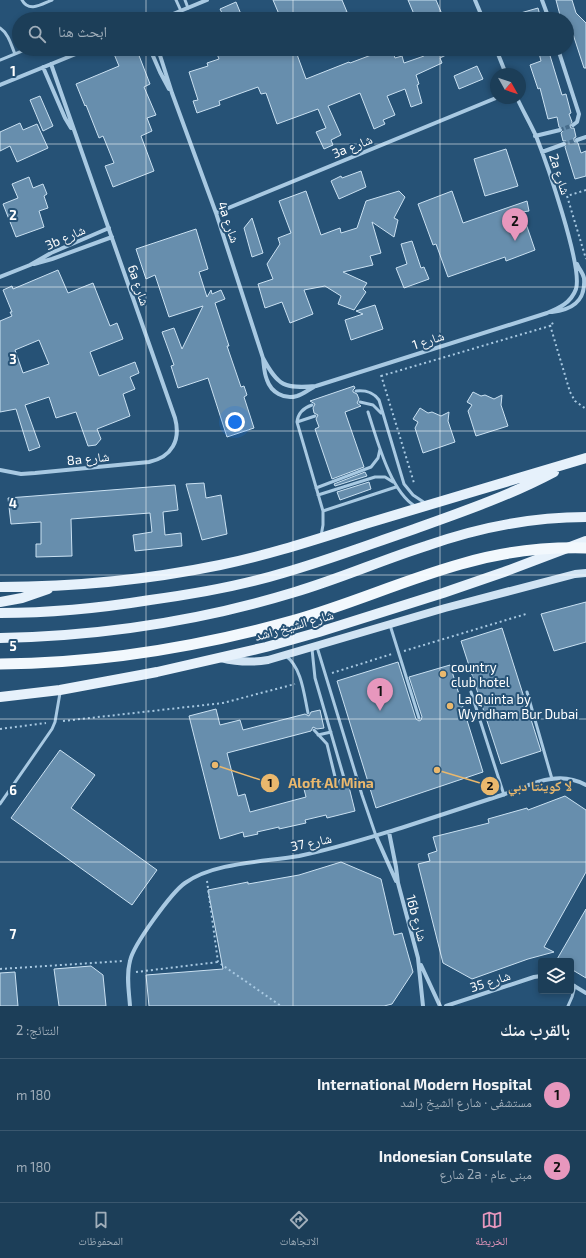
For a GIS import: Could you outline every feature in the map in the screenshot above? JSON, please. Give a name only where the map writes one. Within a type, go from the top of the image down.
[{"type":"highway","points":[[0,664],[59,662],[99,658],[210,641],[295,620],[462,564],[504,554],[586,548]]},
{"type":"main road","points":[[0,587],[55,586],[135,579],[183,572],[255,557],[320,539],[586,458]]},
{"type":"main road","points":[[0,613],[89,608],[195,594],[283,574],[480,506],[537,481],[574,461]]},
{"type":"main road","points":[[0,638],[84,634],[127,629],[214,613],[286,595],[458,536],[518,522],[547,518],[586,517]]},
{"type":"main road","name":"شارع الشيخ راشد","points":[[3,698],[60,690],[157,672],[266,647],[436,595],[586,542]]},
{"type":"main road","points":[[221,658],[249,663],[268,660],[445,608],[575,574],[586,573]]},
{"type":"main road","points":[[0,602],[22,598],[55,586]]},
{"type":"street","points":[[181,11],[207,0]]},
{"type":"street","points":[[475,0],[480,12]]},
{"type":"street","points":[[542,0],[546,12]]},
{"type":"street","points":[[0,85],[71,56]]},
{"type":"street","name":"4a شارع","points":[[153,56],[163,79],[172,93]]},
{"type":"street","name":"4a شارع","points":[[160,56],[172,93],[216,213],[263,358],[268,385],[278,394]]},
{"type":"street","points":[[499,56],[504,68]]},
{"type":"street","points":[[560,56],[578,110],[578,118],[573,125]]},
{"type":"street","name":"6a شارع","points":[[51,64],[175,418],[177,432],[173,446]]},
{"type":"street","name":"6a شارع","points":[[43,67],[65,118],[74,132]]},
{"type":"street","name":"3a شارع","points":[[216,213],[490,100]]},
{"type":"street","name":"2a شارع","points":[[520,104],[542,152],[575,260],[584,278],[585,292],[582,298]]},
{"type":"street","points":[[535,136],[560,130]]},
{"type":"street","points":[[577,140],[586,137]]},
{"type":"street","points":[[542,152],[564,144]]},
{"type":"street","name":"3b شارع","points":[[30,265],[50,253],[109,228]]},
{"type":"street","name":"3b شارع","points":[[0,277],[30,265],[52,259],[112,237]]},
{"type":"street","name":"2a شارع","points":[[574,294],[577,281],[575,260]]},
{"type":"street","name":"شارع 1","points":[[547,313],[565,304],[574,294]]},
{"type":"street","name":"شارع 1","points":[[278,394],[284,397],[298,396],[316,386],[378,366],[547,313],[567,310],[578,304],[582,298]]},
{"type":"street","name":"4a شارع","points":[[263,358],[273,376],[283,384]]},
{"type":"street","name":"شارع 1","points":[[283,384],[295,388],[316,386]]},
{"type":"street","name":"8a شارع","points":[[0,470],[21,474],[149,462],[163,457],[173,446]]},
{"type":"street","name":"شارع 37","points":[[130,1006],[128,972],[130,960],[138,943],[175,893],[185,883],[206,872],[228,866],[300,856],[376,836],[504,795],[544,780],[569,779],[586,785]]},
{"type":"street","name":"16b شارع","points":[[389,832],[398,883],[418,958],[423,1006]]},
{"type":"street","name":"16b شارع","points":[[376,836],[398,883]]},
{"type":"street","name":"16b شارع","points":[[418,958],[440,1006]]},
{"type":"street","name":"شارع 35","points":[[446,1006],[538,976]]},
{"type":"street","points":[[574,986],[586,992]]},
{"type":"lane","points":[[22,0],[26,6],[33,7],[52,0]]},
{"type":"lane","points":[[176,0],[181,11]]},
{"type":"lane","points":[[185,0],[188,8]]},
{"type":"lane","points":[[0,28],[5,32],[12,47]]},
{"type":"lane","points":[[0,60],[12,55]]},
{"type":"lane","points":[[356,391],[367,391],[376,396],[379,400],[402,478],[408,490],[418,499],[430,505]]},
{"type":"lane","points":[[360,402],[372,405],[380,410],[384,418]]},
{"type":"lane","points":[[312,405],[301,411],[297,418],[297,422],[323,511],[324,525],[320,539]]},
{"type":"lane","points":[[368,412],[393,482],[408,501],[418,508]]},
{"type":"lane","points":[[297,422],[315,416]]},
{"type":"lane","points":[[316,488],[371,467],[378,458],[380,446]]},
{"type":"lane","points":[[318,495],[375,476],[384,477],[393,482]]},
{"type":"lane","points":[[323,511],[396,487]]},
{"type":"lane","points":[[390,625],[419,718]]},
{"type":"lane","points":[[314,646],[326,675],[376,836]]},
{"type":"lane","points":[[314,646],[313,662],[315,678],[344,778]]},
{"type":"lane","points":[[285,655],[295,666],[301,683],[308,713]]},
{"type":"lane","points":[[0,804],[44,742],[55,722],[60,690]]},
{"type":"lane","points":[[471,692],[504,795]]},
{"type":"lane","points":[[527,692],[552,779]]},
{"type":"lane","points":[[314,730],[324,739],[327,744],[336,780]]},
{"type":"lane","points":[[318,735],[331,732]]},
{"type":"lane","points":[[568,1006],[571,994]]},
{"type":"path","points":[[586,190],[567,196],[586,259]]},
{"type":"path","points":[[381,376],[553,325],[551,319]]},
{"type":"path","points":[[550,326],[570,392],[575,401],[586,409]]},
{"type":"path","points":[[378,366],[414,482],[408,490]]},
{"type":"path","points":[[326,675],[526,614]]},
{"type":"path","points":[[0,729],[223,703],[301,683]]},
{"type":"path","points":[[206,872],[218,962]]},
{"type":"path","points":[[0,969],[130,960]]},
{"type":"path","points":[[128,972],[218,962],[281,1006]]},
{"type":"building","points":[[273,0],[342,0],[347,12],[278,12]]},
{"type":"building","points":[[408,0],[436,0],[441,12],[413,12]]},
{"type":"building","points":[[556,0],[572,0],[576,13],[586,23],[586,68],[584,68],[574,37],[574,12],[559,12]]},
{"type":"building","points":[[236,2],[240,12],[222,12],[220,9]]},
{"type":"building","points":[[538,8],[539,12],[524,12]]},
{"type":"building","points":[[115,56],[139,56],[150,84],[144,87],[156,115],[147,118],[152,131],[141,136],[154,171],[113,187],[105,166],[114,163],[103,136],[99,138],[76,84],[119,66]]},
{"type":"building","points":[[218,56],[298,56],[306,79],[368,56],[394,56],[395,58],[402,56],[404,63],[424,56],[444,56],[440,58],[442,63],[416,75],[422,103],[411,107],[405,89],[387,96],[395,115],[383,120],[385,124],[374,129],[360,93],[328,106],[341,135],[331,140],[333,145],[324,149],[316,132],[326,128],[318,109],[277,124],[266,93],[261,94],[258,87],[219,101],[220,105],[197,113],[193,101],[198,100],[189,72],[208,66],[207,63],[219,59]]},
{"type":"building","points":[[540,56],[550,56],[562,95],[566,94],[571,113],[569,114],[572,122],[570,126],[571,128],[574,128],[576,137],[574,138],[574,141],[578,143],[581,153],[586,151],[586,176],[575,179],[565,147],[567,143],[566,141],[563,141],[561,133],[563,129],[559,127],[557,117],[548,119],[540,88],[538,89],[530,65],[541,61]]},
{"type":"building","points":[[477,66],[483,79],[459,89],[454,76]]},
{"type":"building","points":[[40,96],[53,126],[43,131],[30,100]]},
{"type":"building","points":[[20,123],[23,130],[37,124],[48,148],[17,162],[10,146],[0,151],[0,132]]},
{"type":"building","points":[[506,149],[518,186],[485,196],[474,159]]},
{"type":"building","points":[[361,171],[366,187],[339,199],[331,181],[341,176],[342,178]]},
{"type":"building","points":[[29,177],[33,188],[43,184],[47,194],[44,196],[48,208],[39,211],[44,227],[16,237],[3,204],[18,198],[12,184]]},
{"type":"building","points":[[306,191],[321,235],[340,228],[341,233],[357,228],[366,201],[399,191],[405,197],[394,218],[398,220],[394,237],[372,222],[381,253],[370,256],[373,265],[343,272],[367,283],[363,289],[366,292],[354,310],[338,304],[341,296],[325,286],[304,290],[313,314],[290,323],[282,302],[265,308],[258,284],[273,279],[267,264],[280,244],[278,238],[291,233],[279,201]]},
{"type":"building","points":[[452,191],[463,223],[527,201],[529,211],[522,212],[535,250],[506,261],[505,257],[448,277],[436,244],[433,245],[418,204]]},
{"type":"building","points":[[252,218],[263,253],[252,257],[244,228]]},
{"type":"building","points":[[196,229],[208,269],[199,272],[207,297],[211,290],[212,294],[221,290],[225,299],[215,303],[229,346],[227,346],[241,387],[244,386],[247,395],[244,397],[254,428],[227,437],[208,378],[178,388],[171,366],[174,365],[162,332],[174,328],[182,349],[203,306],[169,317],[155,275],[146,279],[136,249]]},
{"type":"building","points":[[412,241],[421,268],[424,267],[429,279],[404,288],[396,268],[407,264],[401,244]]},
{"type":"building","points":[[58,270],[68,293],[93,283],[110,326],[117,323],[123,339],[90,352],[99,376],[135,362],[139,373],[130,377],[135,389],[123,394],[130,416],[97,429],[101,439],[96,445],[88,446],[76,412],[56,418],[49,397],[25,405],[40,447],[29,451],[16,409],[0,412],[0,321],[12,316],[10,312],[12,312],[3,290],[12,286],[13,289]],"holes":[[[39,340],[49,364],[23,373],[15,350]]]},
{"type":"building","points":[[375,305],[383,329],[351,340],[345,320],[363,314],[356,311]]},
{"type":"building","points":[[354,386],[355,388],[353,392],[357,394],[359,399],[357,403],[361,406],[345,412],[364,467],[332,479],[315,429],[319,427],[316,419],[318,415],[314,413],[313,408],[315,404],[310,401]]},
{"type":"building","points":[[473,392],[481,396],[485,395],[494,399],[502,395],[501,405],[508,426],[476,436],[468,411],[472,405],[467,402]]},
{"type":"building","points":[[420,408],[428,413],[432,412],[441,416],[449,412],[448,421],[455,442],[423,453],[415,428],[418,422],[413,419]]},
{"type":"building","points":[[365,472],[367,476],[335,486],[334,484]]},
{"type":"building","points":[[369,482],[371,489],[340,500],[337,492]]},
{"type":"building","points":[[204,483],[206,498],[221,495],[227,534],[202,540],[186,484]]},
{"type":"building","points":[[175,485],[178,510],[163,512],[165,535],[181,533],[182,546],[135,551],[133,535],[152,532],[150,513],[71,519],[72,556],[36,557],[36,544],[41,544],[41,522],[11,524],[8,498]]},
{"type":"building","points":[[586,602],[586,642],[554,651],[541,614]]},
{"type":"building","points":[[502,628],[541,751],[501,764],[461,641]]},
{"type":"building","points":[[398,662],[416,719],[419,721],[422,717],[409,677],[450,665],[483,772],[376,808],[337,681]]},
{"type":"building","points":[[216,709],[220,725],[240,720],[243,730],[305,714],[309,716],[311,712],[320,710],[324,728],[317,729],[313,727],[311,731],[227,753],[238,796],[245,794],[250,812],[306,797],[304,789],[333,781],[336,784],[341,779],[344,781],[347,779],[355,811],[327,818],[326,815],[305,820],[306,823],[279,829],[279,827],[257,832],[258,834],[244,837],[243,832],[220,839],[189,716]]},
{"type":"building","points":[[60,750],[95,775],[71,808],[157,870],[132,905],[11,818]]},
{"type":"building","points":[[565,796],[586,810],[586,872],[544,947],[554,952],[528,959],[472,979],[443,963],[418,864],[430,861],[428,854],[437,851],[433,837],[489,823],[488,819],[527,808],[528,810]]},
{"type":"building","points":[[341,862],[381,879],[394,935],[402,933],[413,972],[392,1004],[384,1006],[149,1006],[146,975],[223,969],[208,890],[248,882],[248,884],[299,875]]},
{"type":"building","points":[[586,909],[586,978],[574,971],[574,958],[558,958]]},
{"type":"building","points":[[91,966],[103,975],[106,1006],[59,1006],[54,969]]},
{"type":"building","points":[[15,972],[18,1006],[0,1006],[0,973]]},
{"type":"tunnel","points":[[560,130],[573,125]]},
{"type":"tunnel","points":[[564,144],[577,140]]},
{"type":"place","name":"Indonesian Consulate","points":[[515,241]]},
{"type":"place","name":"country club hotel","points":[[443,674]]},
{"type":"place","name":"La Quinta by Wyndham Bur Dubai","points":[[450,706]]},
{"type":"place","name":"International Modern Hospital","points":[[380,711]]},
{"type":"place","name":"Aloft Al Mina","points":[[215,765]]},
{"type":"place","name":"لا كوينتا دبي","points":[[437,770]]}]
